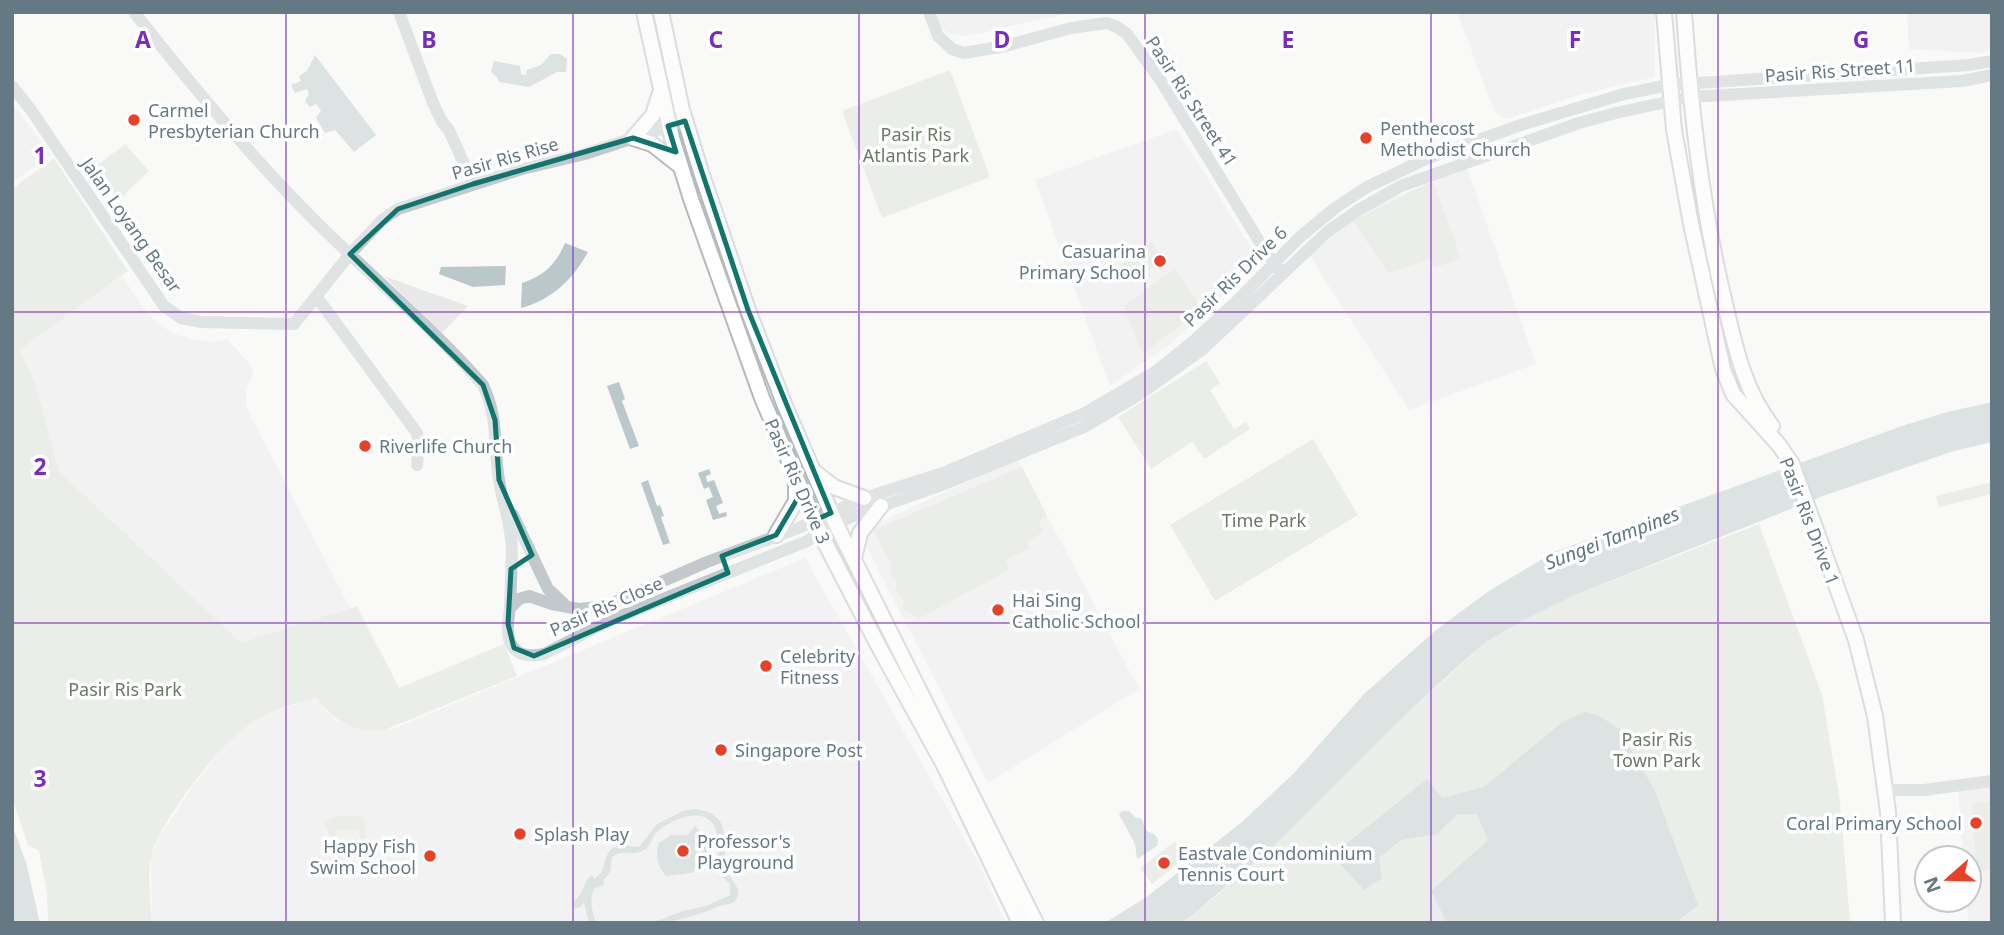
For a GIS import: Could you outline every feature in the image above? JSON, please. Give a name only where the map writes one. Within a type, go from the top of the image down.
[{"type":"main road","name":"Pasir Ris Drive 3","points":[[644,12],[668,126],[681,166],[746,354],[796,478],[817,527],[944,765],[1020,923]]},
{"type":"main road","name":"Pasir Ris Drive 3","points":[[661,12],[685,121],[748,310],[813,469],[854,560],[1036,923]]},
{"type":"main road","name":"Pasir Ris Drive 1","points":[[1664,12],[1670,100],[1690,224],[1723,369],[1732,394],[1794,463]]},
{"type":"main road","name":"Pasir Ris Drive 1","points":[[1684,12],[1690,97],[1710,235],[1734,343],[1751,395],[1794,463],[1871,675],[1890,790],[1901,923]]},
{"type":"main road","points":[[660,89],[653,115],[633,138],[652,144],[681,166]]},
{"type":"main road","points":[[813,469],[834,487],[864,498]]},
{"type":"main road","points":[[776,535],[796,502],[796,478]]},
{"type":"main road","points":[[854,560],[860,533],[881,506]]},
{"type":"main road","name":"Pasir Ris Drive 1","points":[[1890,790],[1893,923]]},
{"type":"street","points":[[134,12],[236,134],[350,254],[483,385],[491,401],[495,420],[499,480],[511,525],[510,608]]},
{"type":"street","points":[[399,12],[442,122],[442,132],[470,186]]},
{"type":"street","name":"Pasir Ris Street 41","points":[[929,12],[938,36],[953,49],[964,53],[1005,46],[1085,25],[1107,23],[1117,27],[1135,44],[1161,80],[1279,268]]},
{"type":"street","name":"Pasir Ris Street 11","points":[[1689,82],[1949,67],[1992,61]]},
{"type":"street","name":"Pasir Ris Street 11","points":[[1690,97],[1962,80],[1992,75]]},
{"type":"street","name":"Pasir Ris Drive 6","points":[[834,518],[881,506],[970,474],[1084,427],[1114,411],[1203,349],[1279,268],[1301,236],[1335,208],[1397,172],[1575,107],[1689,82]]},
{"type":"street","name":"Jalan Loyang Besar","points":[[12,86],[164,306],[181,318],[201,322],[294,324],[350,254]]},
{"type":"street","name":"Pasir Ris Drive 6","points":[[817,527],[864,498],[943,473],[1085,413],[1121,393],[1155,372],[1279,268],[1330,230],[1401,186],[1579,123],[1690,97]]},
{"type":"street","name":"Pasir Ris Rise","points":[[350,254],[382,220],[398,209],[685,121]]},
{"type":"street","points":[[316,296],[416,433],[419,443],[417,465]]},
{"type":"street","points":[[504,496],[548,589],[565,605]]},
{"type":"street","name":"Pasir Ris Close","points":[[817,527],[805,542],[611,620],[544,654],[523,654],[514,648],[509,639],[510,608],[519,599],[529,596],[579,609],[606,606],[776,535],[817,527]]},
{"type":"street","points":[[722,556],[728,573]]},
{"type":"street","points":[[512,569],[523,559],[535,561]]},
{"type":"street","points":[[1890,790],[1924,790],[1992,781]]},
{"type":"highlighted area","points":[[685,121],[748,310],[831,513],[815,520],[802,491],[776,535],[722,556],[728,573],[534,656],[514,648],[508,624],[511,569],[532,555],[499,480],[495,420],[483,385],[350,254],[398,209],[473,184],[633,138],[676,152],[668,126]]},
{"type":"shaded area","points":[[931,12],[1075,12],[967,36],[948,33],[938,24]]},
{"type":"shaded area","points":[[1457,12],[1655,12],[1655,77],[1582,94],[1507,119],[1495,113]]},
{"type":"shaded area","points":[[1907,12],[1992,12],[1992,48],[1982,53],[1909,49]]},
{"type":"shaded area","points":[[12,103],[51,154],[12,183]]},
{"type":"shaded area","name":"Casuarina Primary School","points":[[1177,129],[1256,256],[1254,267],[1169,345],[1110,386],[1035,180]]},
{"type":"shaded area","points":[[1467,168],[1536,364],[1409,410],[1309,255],[1370,207]]},
{"type":"shaded area","points":[[122,276],[149,315],[172,333],[193,340],[215,342],[227,339],[247,361],[254,372],[246,388],[249,413],[350,608],[241,644],[59,471],[35,382],[20,350]]},
{"type":"shaded area","points":[[384,276],[389,278],[468,306],[442,333]]},
{"type":"shaded area","name":"Hai Sing Catholic School","points":[[1017,459],[1139,689],[988,783],[859,532]]},
{"type":"shaded area","points":[[805,558],[979,864],[1004,919],[996,923],[152,923],[151,857],[159,838],[192,787],[227,743],[258,718],[316,697],[337,721],[349,726],[361,730],[395,728]]},
{"type":"shaded area","name":"Coral Primary School","points":[[1992,786],[1992,923],[1968,923],[1968,914],[1983,914],[1983,844],[1962,844],[1958,788]]},
{"type":"green space","name":"Pasir Ris Atlantis Park","points":[[950,70],[990,177],[882,218],[842,111]]},
{"type":"green space","points":[[125,144],[149,171],[119,200],[108,185],[91,170]]},
{"type":"green space","name":"Pasir Ris Park","points":[[54,158],[128,271],[20,350],[35,382],[59,471],[241,643],[357,606],[399,688],[504,644],[517,676],[384,730],[363,730],[345,724],[330,713],[316,697],[256,720],[243,729],[210,762],[165,825],[151,859],[149,883],[152,923],[48,923],[47,893],[39,851],[28,845],[12,798],[12,189]]},
{"type":"green space","points":[[1433,181],[1461,258],[1434,268],[1431,259],[1388,273],[1353,221]]},
{"type":"green space","points":[[1152,242],[1164,259],[1131,282],[1119,265]]},
{"type":"green space","points":[[1175,268],[1202,309],[1142,354],[1124,307]]},
{"type":"green space","points":[[1206,361],[1220,383],[1210,390],[1234,429],[1246,422],[1250,429],[1204,459],[1192,442],[1151,469],[1118,417]]},
{"type":"green space","name":"Time Park","points":[[1313,439],[1358,515],[1215,601],[1170,525]]},
{"type":"green space","points":[[1022,467],[1047,515],[1039,522],[1043,532],[1028,541],[1030,548],[1006,560],[1009,570],[918,619],[903,608],[903,598],[896,590],[896,582],[890,577],[891,565],[873,530]]},
{"type":"green space","points":[[1992,482],[1992,494],[1939,507],[1936,496]]},
{"type":"green space","name":"Pasir Ris Town Park","points":[[1759,524],[1822,695],[1840,801],[1850,923],[1180,923],[1272,848],[1402,718],[1486,642],[1575,595]]},
{"type":"green space","points":[[1992,802],[1992,870],[1983,871],[1983,844],[1974,844],[1972,803]]},
{"type":"green space","points":[[342,815],[362,817],[366,834],[360,860],[370,875],[368,876],[359,866],[358,830],[335,830],[336,843],[343,862],[340,863],[324,821]]},
{"type":"green space","name":"Eastvale Condominium Tennis Court","points":[[1175,841],[1187,857],[1152,884],[1140,868]]},
{"type":"water","points":[[551,54],[560,54],[567,59],[566,72],[557,72],[529,87],[499,82],[491,72],[494,61],[520,66],[521,74],[526,75],[527,70],[541,65]]},
{"type":"water","points":[[315,55],[376,135],[354,152],[335,130],[325,133],[316,118],[321,110],[316,104],[310,107],[305,101],[309,94],[307,89],[295,93],[291,85],[301,81],[299,76],[307,71]]},
{"type":"water","points":[[565,243],[588,252],[582,262],[552,294],[521,308],[522,283],[537,277],[548,268]]},
{"type":"water","points":[[506,266],[505,285],[473,287],[439,274],[441,267]]},
{"type":"water","points":[[619,382],[625,399],[622,401],[639,446],[630,449],[607,386]]},
{"type":"water","name":"Sungei Tampines","points":[[1992,402],[1992,442],[1954,451],[1823,496],[1575,595],[1520,622],[1486,642],[1456,668],[1272,848],[1192,915],[1180,923],[1105,923],[1148,896],[1242,822],[1294,773],[1364,694],[1436,630],[1489,591],[1554,552],[1902,426]]},
{"type":"water","points":[[709,469],[711,474],[706,476],[707,482],[714,480],[723,503],[716,506],[719,514],[726,512],[727,516],[713,520],[706,500],[713,497],[709,487],[704,489],[698,473]]},
{"type":"water","points":[[648,480],[657,506],[660,505],[664,516],[661,517],[670,543],[663,545],[641,483]]},
{"type":"water","points":[[1584,712],[1598,715],[1619,729],[1654,789],[1698,905],[1675,923],[1447,923],[1431,891],[1488,840],[1477,814],[1458,814],[1437,834],[1401,840],[1379,858],[1382,878],[1364,890],[1340,864],[1336,852],[1427,779],[1442,798],[1484,787],[1561,723]]},
{"type":"water","points":[[695,809],[715,816],[720,822],[727,871],[738,892],[735,901],[686,918],[651,923],[706,906],[730,895],[730,884],[721,876],[719,870],[717,835],[713,825],[707,819],[690,816],[659,830],[648,847],[642,851],[619,853],[612,857],[610,872],[603,881],[604,885],[594,889],[592,893],[596,923],[589,923],[584,902],[581,907],[574,908],[572,902],[592,875],[594,879],[602,872],[606,857],[612,849],[622,846],[639,847],[657,824],[683,811]]},
{"type":"water","points":[[1129,811],[1136,818],[1141,818],[1147,831],[1158,839],[1157,846],[1137,859],[1135,844],[1119,814]]},
{"type":"water","points":[[12,825],[26,862],[40,923],[12,923]]},
{"type":"water","name":"Professor's Playground","points":[[695,826],[709,836],[709,854],[692,873],[666,876],[658,861],[659,843],[671,835],[688,835]]},
{"type":"place","name":"Carmel Presbyterian Church","points":[[134,120]]},
{"type":"place","name":"Penthecost Methodist Church","points":[[1366,138]]},
{"type":"place","name":"Casuarina Primary School","points":[[1160,261]]},
{"type":"place","name":"Riverlife Church","points":[[365,446]]},
{"type":"place","name":"Hai Sing Catholic School","points":[[998,610]]},
{"type":"place","name":"Celebrity Fitness","points":[[766,666]]},
{"type":"place","name":"Singapore Post","points":[[721,750]]},
{"type":"place","name":"Coral Primary School","points":[[1976,823]]},
{"type":"place","name":"Splash Play","points":[[520,834]]},
{"type":"place","name":"Professor's Playground","points":[[683,851]]},
{"type":"place","name":"Happy Fish Swim School","points":[[430,856]]},
{"type":"place","name":"Eastvale Condominium Tennis Court","points":[[1164,863]]}]
